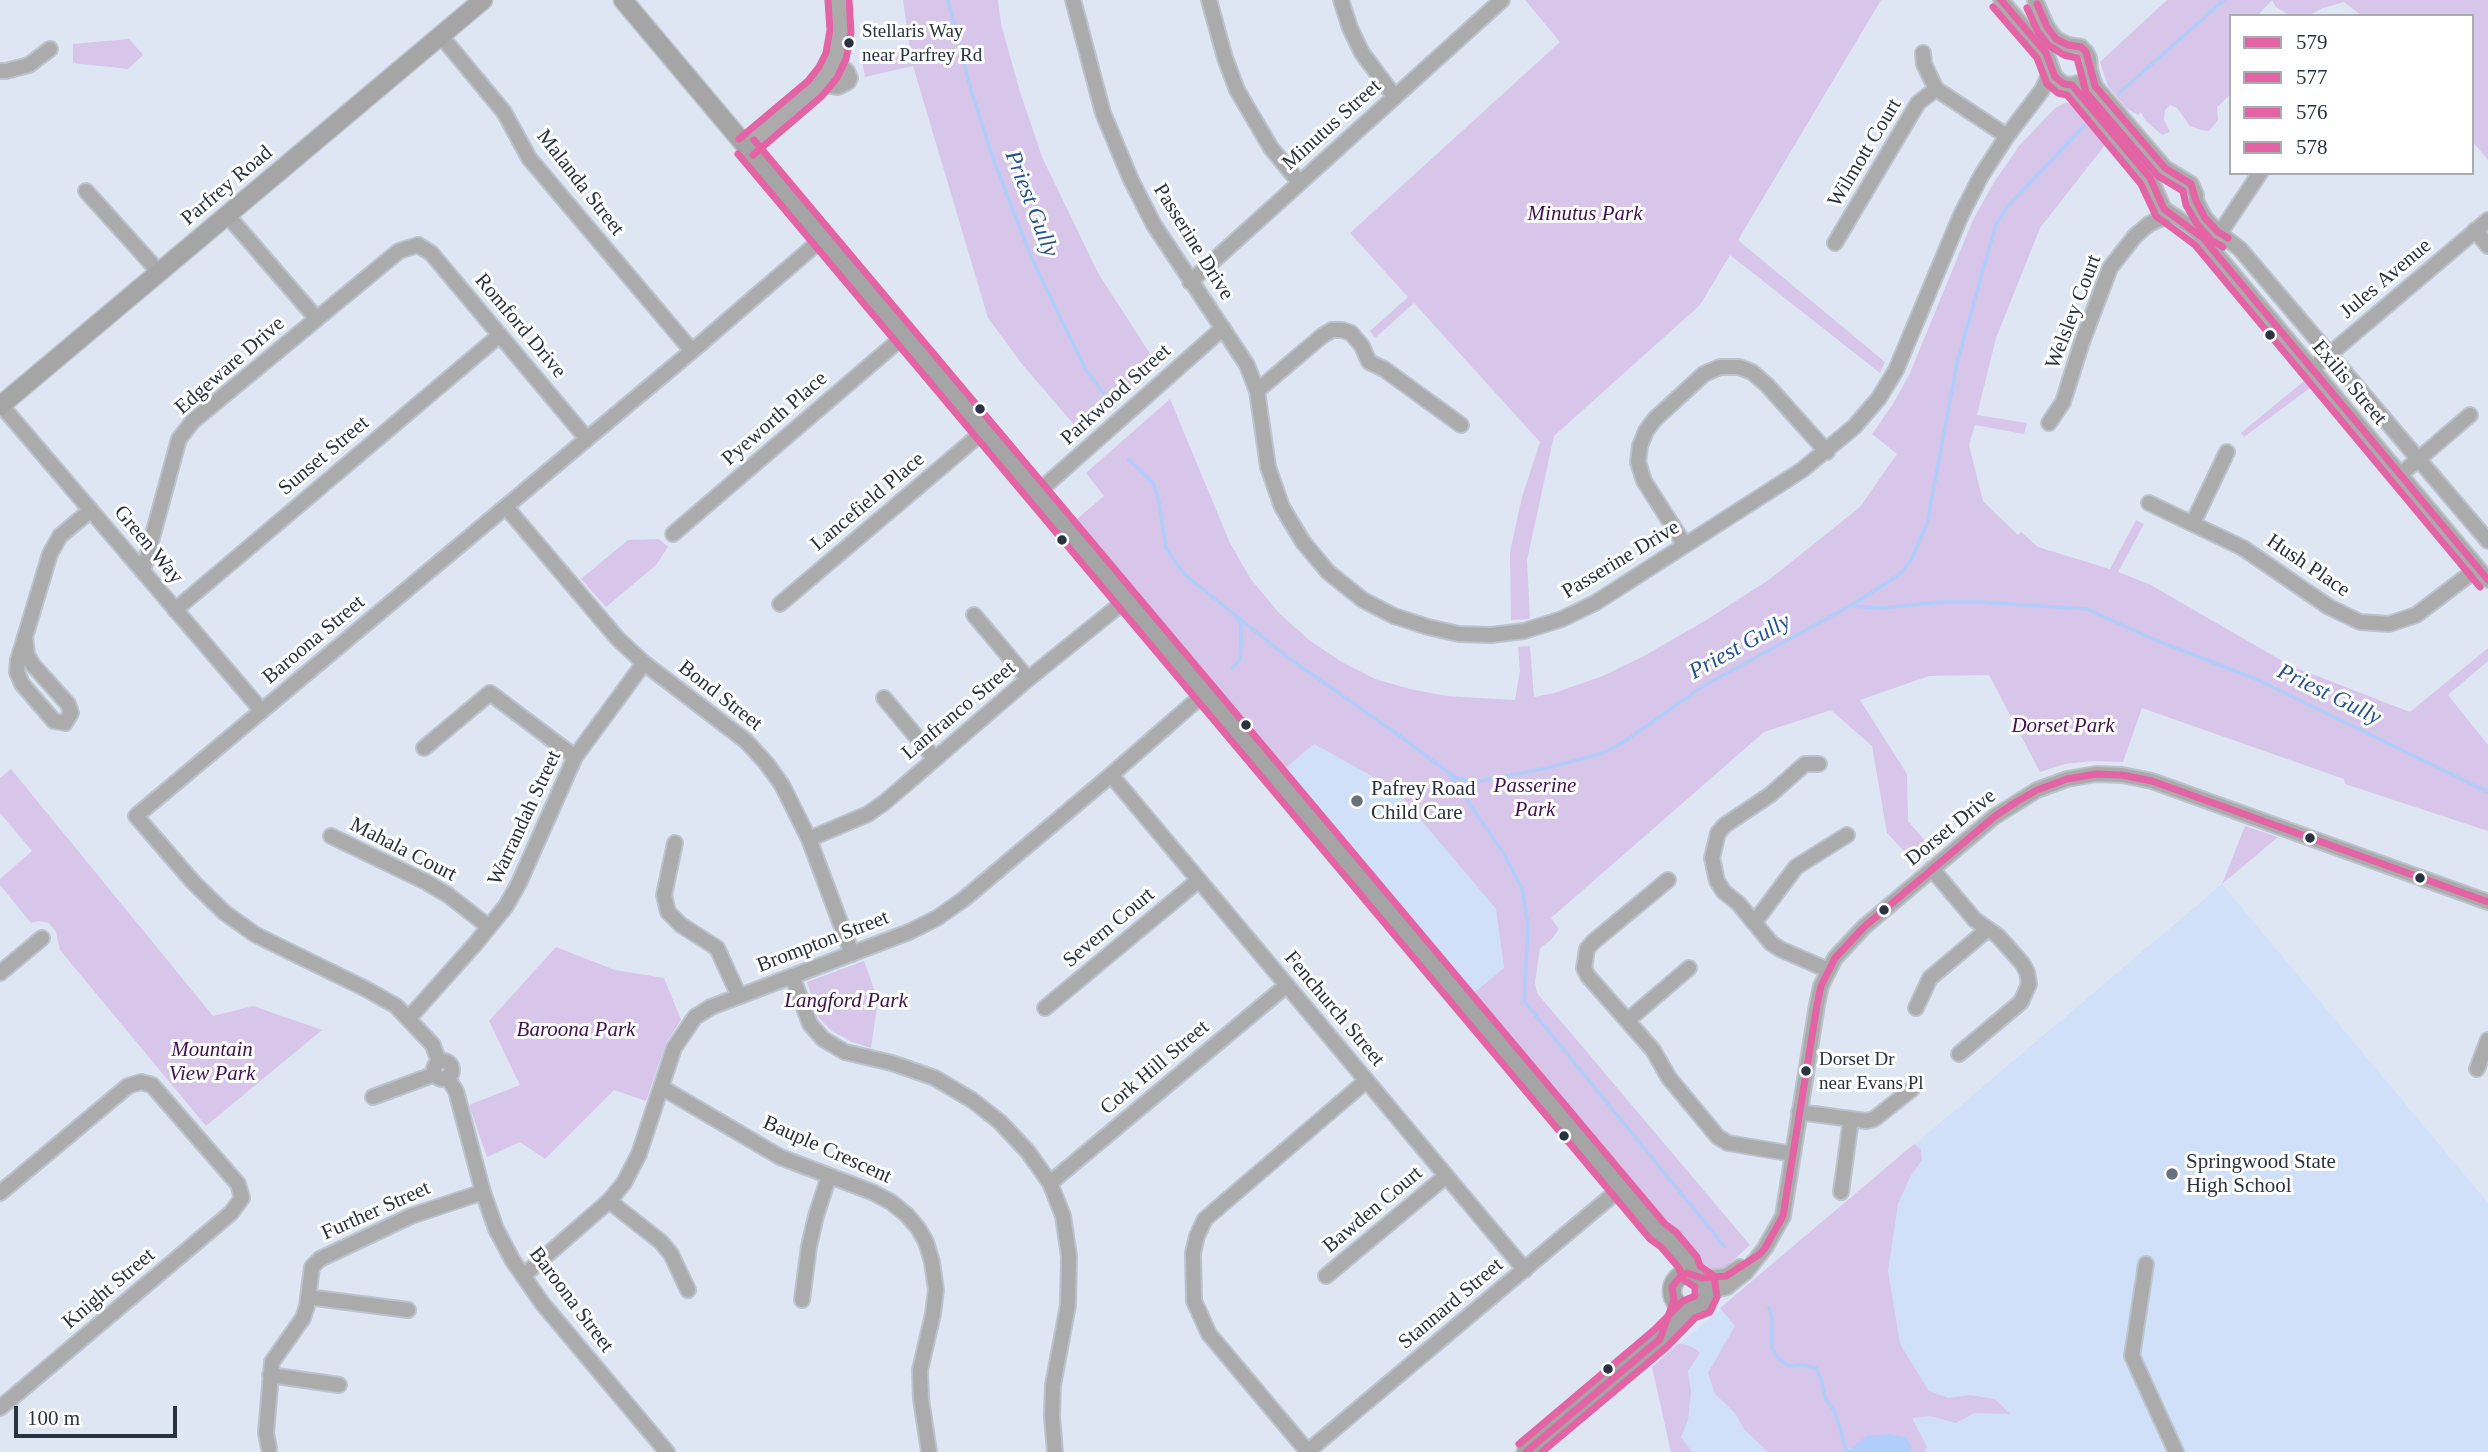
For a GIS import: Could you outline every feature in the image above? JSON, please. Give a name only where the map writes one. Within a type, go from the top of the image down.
[{"type":"main road","name":"Parfrey Road","points":[[1,405],[483,0]]},
{"type":"main road","points":[[623,0],[1701,1281],[1702,1305],[1690,1309],[1660,1339],[1525,1452]]},
{"type":"main road","points":[[1658,1231],[1671,1262],[1674,1291],[1680,1307],[1690,1309]]},
{"type":"main road","points":[[1660,1339],[1669,1318],[1674,1291],[1683,1275],[1701,1281]]},
{"type":"street","points":[[746,147],[816,88],[828,73],[841,30],[838,0]]},
{"type":"street","name":"Passerine Drive","points":[[1073,0],[1102,113],[1136,192],[1190,282],[1247,365],[1257,391],[1268,467],[1282,507],[1303,542],[1328,572],[1363,600],[1394,616],[1459,634],[1491,635],[1524,631],[1562,619],[1595,603],[1802,470],[1854,427],[1879,398],[1896,370],[1961,215],[1981,176],[2007,136],[2028,111],[2051,67]]},
{"type":"street","points":[[1209,0],[1237,90],[1271,148],[1299,182]]},
{"type":"street","points":[[1341,0],[1362,53],[1395,97]]},
{"type":"street","name":"Minutus Street","points":[[1190,282],[1502,0]]},
{"type":"street","name":"Exilis Street","points":[[2001,0],[2051,67],[2055,77],[2068,84],[2150,178],[2167,208],[2203,239],[2483,574]]},
{"type":"street","name":"Exilis Street","points":[[2035,0],[2047,27],[2056,39],[2081,47],[2086,52],[2090,58],[2090,70],[2095,86],[2165,168],[2191,184],[2205,218],[2240,249],[2488,541]]},
{"type":"street","name":"Malanda Street","points":[[441,36],[503,112],[529,158],[692,351]]},
{"type":"street","points":[[2051,67],[2056,51],[2068,45]]},
{"type":"street","points":[[0,71],[29,65],[50,49]]},
{"type":"street","points":[[1923,53],[1924,64],[1936,89],[2007,136]]},
{"type":"street","points":[[816,88],[826,85],[838,87],[848,82],[850,78],[846,71],[834,60]]},
{"type":"street","points":[[2068,84],[2085,79],[2090,70]]},
{"type":"street","name":"Passerine Drive","points":[[2028,111],[2068,84]]},
{"type":"street","name":"Wilmott Court","points":[[1835,243],[1918,103],[1936,89]]},
{"type":"street","points":[[2220,233],[2259,175]]},
{"type":"street","points":[[2180,179],[2169,181],[2161,190],[2167,208],[2190,211],[2196,201]]},
{"type":"street","points":[[86,191],[159,272]]},
{"type":"street","name":"Welsley Court","points":[[2049,423],[2063,402],[2110,268],[2120,253],[2167,208]]},
{"type":"street","points":[[228,216],[317,319]]},
{"type":"street","name":"Jules Avenue","points":[[2311,370],[2488,220]]},
{"type":"street","points":[[2475,230],[2488,246]]},
{"type":"street","name":"Baroona Street","points":[[667,1452],[542,1303],[523,1276],[496,1229],[456,1091],[440,1071],[433,1045],[409,1018],[377,995],[256,935],[225,913],[194,883],[136,816],[822,239]]},
{"type":"street","name":"Edgeware Drive","points":[[142,571],[179,439],[193,421],[400,251],[418,245]]},
{"type":"street","name":"Romford Drive","points":[[418,245],[431,253],[587,439]]},
{"type":"street","name":"Parkwood Street","points":[[1037,493],[1223,328]]},
{"type":"street","points":[[1257,391],[1332,330],[1342,330],[1351,333],[1367,354],[1369,362],[1384,369],[1461,425]]},
{"type":"street","name":"Sunset Street","points":[[175,610],[500,335]]},
{"type":"street","name":"Pyeworth Place","points":[[673,534],[904,336]]},
{"type":"street","points":[[1685,545],[1644,481],[1638,462],[1646,431],[1655,419],[1704,374],[1720,367],[1739,367],[1752,372],[1827,452]]},
{"type":"street","name":"Green Way","points":[[1,405],[262,712]]},
{"type":"street","points":[[2400,475],[2470,415]]},
{"type":"street","name":"Lancefield Place","points":[[780,604],[984,431]]},
{"type":"street","points":[[2193,523],[2227,452]]},
{"type":"street","name":"Hush Place","points":[[2149,503],[2262,559],[2329,607],[2360,622],[2389,624],[2416,615],[2483,574]]},
{"type":"street","name":"Bond Street","points":[[506,507],[603,622],[644,663],[746,741],[767,764],[782,785],[809,839],[852,954]]},
{"type":"street","points":[[25,637],[27,655],[33,665],[68,704],[71,713],[65,723],[54,721],[22,684],[17,672],[18,660],[50,554],[60,536],[90,510]]},
{"type":"street","name":"Lanfranco Street","points":[[809,839],[868,814],[1126,600]]},
{"type":"street","points":[[974,615],[1028,679]]},
{"type":"street","name":"Warrandah Street","points":[[409,1018],[506,906],[519,883],[575,757],[644,663]]},
{"type":"street","points":[[424,748],[490,693],[575,757]]},
{"type":"street","name":"Brompton Street","points":[[523,1276],[610,1202],[624,1183],[639,1154],[674,1048],[695,1017],[711,1007],[909,932],[937,918],[964,899],[1205,693]]},
{"type":"street","points":[[884,698],[935,759]]},
{"type":"street","points":[[1819,764],[1805,764],[1770,795],[1725,825],[1718,833],[1712,858],[1717,881],[1724,892],[1738,903],[1771,943],[1828,970]]},
{"type":"street","name":"Fenchurch Street","points":[[1111,775],[1525,1270]]},
{"type":"street","name":"Dorset Drive","points":[[1701,1281],[1726,1276],[1760,1254],[1783,1216],[1817,1005],[1828,970],[1844,947],[1864,927],[1994,817],[2037,790],[2067,779],[2096,775],[2122,775],[2152,781],[2488,902]]},
{"type":"street","points":[[1754,923],[1796,867],[1847,835]]},
{"type":"street","name":"Mahala Court","points":[[331,836],[426,882],[489,927]]},
{"type":"street","points":[[675,843],[664,895],[668,912],[681,925],[717,948],[739,996]]},
{"type":"street","points":[[1932,869],[1975,920],[1998,936],[2022,963],[2029,984],[2021,1003],[1959,1054]]},
{"type":"street","name":"Severn Court","points":[[1045,1008],[1199,880]]},
{"type":"street","points":[[1668,880],[1592,942],[1587,949],[1584,968],[1653,1050],[1669,1078],[1718,1137],[1728,1143],[1793,1154]]},
{"type":"street","points":[[1916,1008],[1930,978],[1988,929]]},
{"type":"street","points":[[0,973],[42,938]]},
{"type":"street","points":[[1628,1020],[1689,968]]},
{"type":"street","points":[[792,976],[810,1024],[824,1039],[845,1052],[892,1063],[935,1078],[972,1100],[1028,1152],[1050,1183],[1063,1216],[1069,1256],[1068,1305],[1053,1385],[1055,1452]]},
{"type":"street","name":"Cork Hill Street","points":[[1050,1183],[1287,985]]},
{"type":"street","points":[[2477,1069],[2488,1040]]},
{"type":"street","points":[[373,1097],[440,1071]]},
{"type":"street","points":[[1308,1452],[1209,1334],[1194,1301],[1193,1253],[1205,1219],[1366,1080]]},
{"type":"street","name":"Knight Street","points":[[0,1193],[128,1086],[141,1083],[152,1085],[238,1184],[242,1198],[231,1213],[0,1408]]},
{"type":"street","name":"Bauple Crescent","points":[[661,1087],[780,1157],[891,1202],[907,1215],[926,1242],[936,1290],[920,1370],[921,1399],[929,1452]]},
{"type":"street","points":[[1799,1112],[1851,1119],[1874,1119],[1912,1089]]},
{"type":"street","points":[[1841,1192],[1851,1119]]},
{"type":"street","points":[[802,1300],[811,1236],[829,1176]]},
{"type":"street","name":"Bawden Court","points":[[1326,1276],[1446,1176]]},
{"type":"street","name":"Stannard Street","points":[[1308,1452],[1620,1188]]},
{"type":"street","name":"Further Street","points":[[269,1448],[266,1433],[272,1362],[303,1318],[312,1267],[320,1259],[419,1212],[484,1192]]},
{"type":"street","points":[[610,1202],[661,1242],[671,1254],[688,1290]]},
{"type":"street","points":[[2146,1264],[2132,1356],[2176,1452]]},
{"type":"street","points":[[308,1297],[408,1310]]},
{"type":"street","points":[[270,1376],[339,1385]]},
{"type":"shaded area","points":[[1314,744],[1396,789],[1496,909],[1504,968],[1470,996],[1282,771]]},
{"type":"shaded area","name":"Springwood State High School","points":[[2222,884],[2488,1203],[2488,1452],[1671,1452],[1652,1367]]},
{"type":"green space","points":[[903,0],[998,0],[1001,24],[1020,92],[1042,157],[1098,273],[1158,366],[1082,434],[1022,364],[988,318],[913,66],[865,77],[862,60],[910,50]]},
{"type":"green space","name":"Minutus Park","points":[[1525,0],[1881,0],[1738,240],[1885,362],[1880,373],[1730,255],[1700,305],[1554,436],[1527,560],[1530,619],[1511,620],[1510,552],[1522,497],[1540,442],[1414,303],[1375,338],[1370,331],[1408,297],[1350,233],[1560,42]]},
{"type":"green space","points":[[2167,0],[2272,0],[2259,14],[2229,14],[2229,96],[2217,107],[2218,120],[2209,131],[2190,126],[2177,108],[2170,105],[2165,110],[2164,120],[2170,132],[2162,135],[2145,120],[2141,112],[2138,115],[2126,108],[2108,86],[2100,62]]},
{"type":"green space","points":[[2272,0],[2488,0],[2488,160],[2474,143],[2474,14],[2359,14],[2344,2],[2312,14],[2287,14],[2276,7]]},
{"type":"green space","points":[[129,39],[143,55],[128,69],[73,63],[73,44]]},
{"type":"green space","name":"Passerine Park","points":[[2065,103],[2083,110],[2105,145],[2040,228],[1996,338],[1977,415],[2027,423],[2024,434],[1975,425],[1969,445],[1983,501],[2018,535],[2021,532],[2038,547],[2110,569],[2136,520],[2144,524],[2118,572],[2149,584],[2291,666],[2410,712],[2488,648],[2488,661],[2448,695],[2488,745],[2488,831],[2345,784],[2344,779],[2142,708],[2123,762],[2065,764],[2040,772],[1989,675],[1929,676],[1860,700],[1907,774],[1908,821],[1933,850],[1916,864],[1887,833],[1872,746],[1831,710],[1764,732],[1551,918],[1559,929],[1551,940],[1540,948],[1535,982],[1537,993],[1750,1245],[1718,1274],[1703,1272],[1696,1268],[1470,996],[1504,968],[1496,909],[1395,789],[1314,744],[1282,771],[1077,519],[1104,496],[1086,473],[1170,399],[1230,543],[1250,578],[1280,614],[1308,639],[1340,661],[1375,679],[1410,689],[1447,696],[1515,700],[1520,671],[1518,647],[1530,646],[1534,697],[1603,676],[1708,619],[1770,579],[1860,507],[1897,454],[1872,434],[1910,373],[1973,220],[2019,146],[2055,108]]},
{"type":"green space","points":[[2304,381],[2310,388],[2244,437],[2241,433]]},
{"type":"green space","points":[[659,539],[668,547],[656,565],[606,607],[581,579],[628,540]]},
{"type":"green space","name":"Mountain View Park","points":[[11,769],[213,1016],[253,1006],[322,1030],[206,1126],[60,950],[56,932],[49,923],[31,923],[0,885],[0,879],[32,851],[0,813],[0,778]]},
{"type":"green space","points":[[2245,826],[2278,837],[2222,884]]},
{"type":"green space","name":"Baroona Park","points":[[556,947],[615,970],[664,978],[681,1020],[666,1043],[646,1101],[614,1090],[545,1159],[520,1142],[487,1157],[469,1105],[520,1085],[489,1021]]},
{"type":"green space","name":"Langford Park","points":[[864,961],[878,1000],[871,1048],[832,1031],[818,1017],[807,982]]},
{"type":"green space","points":[[1914,1144],[1921,1150],[1922,1160],[1910,1177],[1898,1204],[1888,1271],[1900,1344],[1929,1391],[1949,1398],[1970,1395],[1995,1399],[2010,1414],[1974,1413],[1956,1423],[1930,1416],[1912,1418],[1927,1447],[1924,1452],[1909,1452],[1912,1448],[1850,1448],[1846,1452],[1768,1452],[1744,1429],[1735,1413],[1715,1394],[1708,1373],[1735,1326],[1720,1308]]},
{"type":"green space","points":[[1679,1343],[1700,1353],[1688,1371],[1691,1392],[1688,1420],[1681,1437],[1692,1452],[1671,1452],[1652,1367]]},
{"type":"water","points":[[1889,1434],[1906,1437],[1912,1448],[1909,1452],[1846,1452],[1867,1436]]},
{"type":"waterway","name":"Priest Gully","points":[[948,0],[971,90],[994,161],[1031,257],[1086,370],[1114,407]]},
{"type":"waterway","points":[[2119,93],[2224,0]]},
{"type":"waterway","name":"Priest Gully","points":[[1128,459],[1153,483],[1158,497],[1166,548],[1184,574],[1286,656],[1446,771],[1458,778],[1475,782],[1548,768],[1603,753],[1622,743],[1705,685],[1850,606],[1901,573],[1911,560],[1927,524],[1957,363],[1996,224],[2008,206],[2084,126]]},
{"type":"waterway","name":"Priest Gully","points":[[1852,606],[1881,608],[1942,602],[1980,602],[2087,609],[2153,639],[2258,680],[2488,792]]},
{"type":"waterway","points":[[1232,669],[1240,659],[1241,624],[1237,619]]},
{"type":"waterway","points":[[1450,775],[1502,851],[1522,888],[1528,926],[1524,1001],[1725,1247]]},
{"type":"waterway","points":[[1769,1308],[1772,1318],[1772,1349],[1779,1359],[1789,1366],[1816,1368],[1825,1398],[1839,1425],[1846,1451]]},
{"type":"transit line","name":"577","points":[[753,155],[822,96],[837,78],[846,59],[851,32],[849,0]]},
{"type":"transit line","name":"579","points":[[2001,0],[2046,53],[2055,77],[2064,84],[2072,85],[2150,178],[2164,209],[2203,238],[2488,580]]},
{"type":"transit line","name":"576","points":[[739,139],[808,81],[819,67],[826,53],[830,30],[828,1]]},
{"type":"transit line","name":"579","points":[[2037,4],[2047,27],[2056,39],[2081,47],[2086,52],[2095,86],[2165,168],[2191,184],[2205,218],[2228,238]]},
{"type":"transit line","name":"578","points":[[1993,7],[2037,58],[2047,84],[2058,93],[2067,95],[2141,184],[2156,216],[2195,245],[2480,587]]},
{"type":"transit line","name":"578","points":[[2027,8],[2038,32],[2048,45],[2064,55],[2077,58],[2086,92],[2158,176],[2183,191],[2186,205],[2197,224],[2211,240],[2223,247]]},
{"type":"transit line","name":"576","points":[[754,140],[1665,1224],[1676,1232],[1697,1257],[1700,1266],[1714,1276],[1717,1297],[1710,1312],[1695,1318],[1667,1347],[1542,1452]]},
{"type":"transit line","name":"577","points":[[738,154],[1650,1239],[1661,1247],[1679,1268],[1684,1280],[1695,1287],[1695,1296],[1683,1301],[1653,1331],[1519,1444]]},
{"type":"transit line","name":"579","points":[[1526,1452],[1660,1339],[1674,1300],[1672,1287],[1680,1277],[1687,1273],[1702,1278],[1726,1276],[1765,1248],[1783,1216],[1817,1005],[1821,986],[1835,958],[1864,927],[1994,817],[2016,802],[2037,790],[2067,779],[2096,774],[2122,775],[2152,781],[2488,902]]},
{"type":"place","name":"Stellaris Way near Parfrey Rd","points":[[849,43]]},
{"type":"place","name":"Pafrey Road Child Care","points":[[1357,801]]},
{"type":"place","name":"Dorset Dr near Evans Pl","points":[[1806,1071]]},
{"type":"place","name":"Springwood State High School","points":[[2172,1174]]},
{"type":"park label","name":"Dorset Park","points":[[2063,726]]}]
